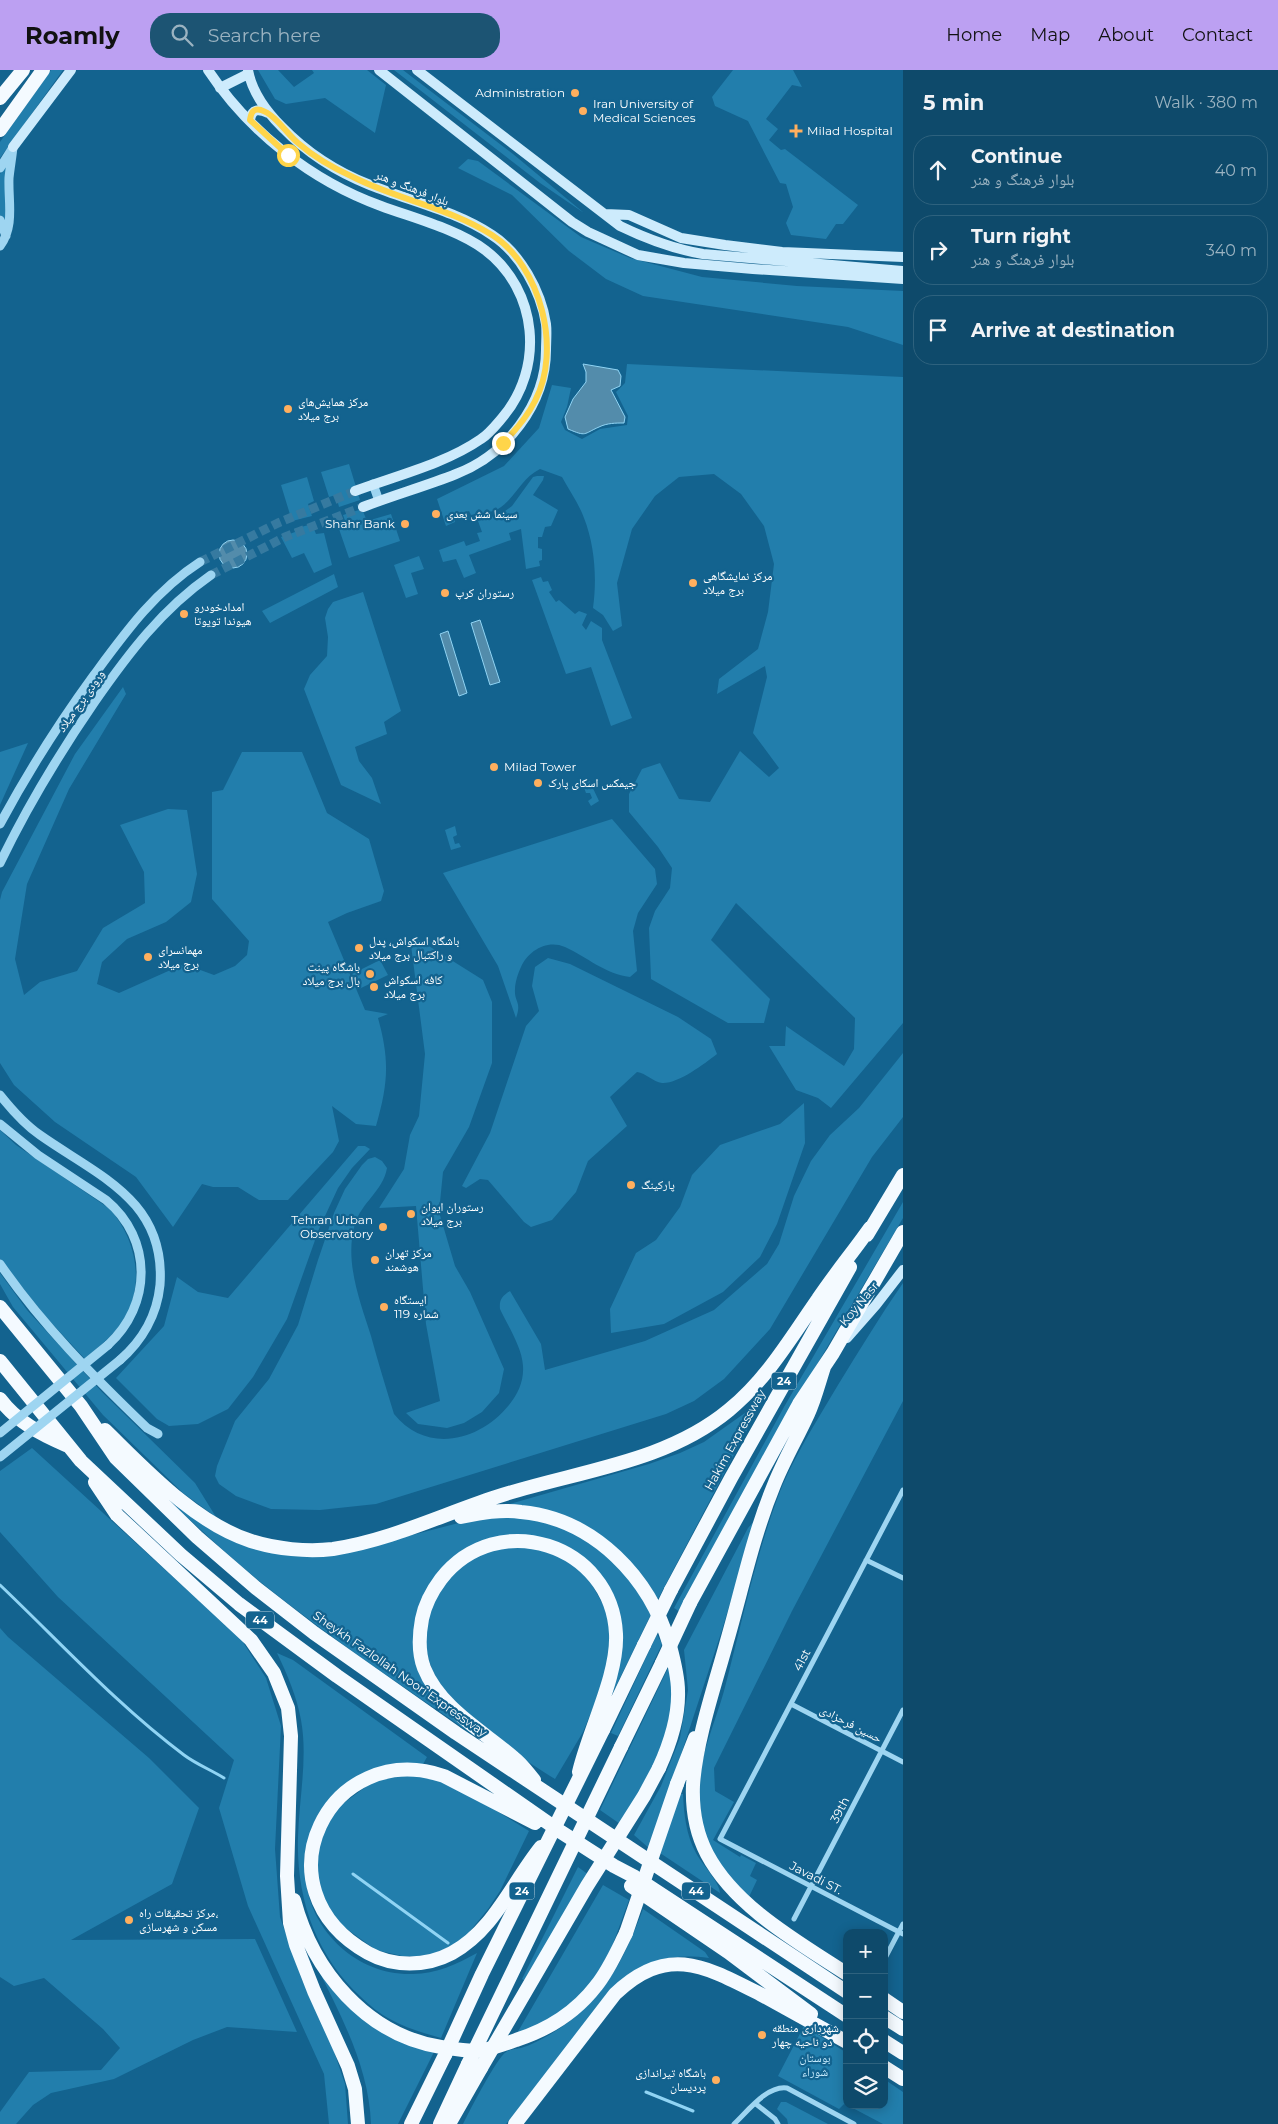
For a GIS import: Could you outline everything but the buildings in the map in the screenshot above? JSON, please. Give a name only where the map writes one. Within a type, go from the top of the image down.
[{"type":"highway","points":[[0,98],[23,70]]},
{"type":"highway","points":[[0,130],[43,70]]},
{"type":"highway","name":"Hakim Expressway","points":[[576,1786],[671,1590],[730,1478],[830,1304],[870,1228],[903,1176]]},
{"type":"highway","points":[[81,1406],[149,1473],[183,1502],[217,1526],[250,1541],[284,1548],[330,1549],[381,1539],[496,1497],[641,1456],[696,1434],[741,1400],[770,1369],[817,1299],[870,1228]]},
{"type":"highway","name":"24","points":[[440,2124],[474,2066],[621,1747],[690,1604],[799,1404],[833,1353],[903,1232]]},
{"type":"highway","name":"Sheykh Fazlollah Noori Expressway","points":[[0,1307],[81,1406],[116,1458],[197,1537],[256,1588],[314,1633],[420,1708],[843,1989]]},
{"type":"highway","name":"44","points":[[0,1361],[81,1461],[181,1555],[266,1625],[561,1832],[614,1866],[635,1877],[843,2013]]},
{"type":"highway","points":[[824,1367],[809,1413],[790,1449],[762,1515],[712,1695],[696,1765],[693,1804],[700,1837],[712,1862],[727,1884],[738,1896],[770,1921],[843,1971]]},
{"type":"highway","points":[[0,1399],[11,1413],[19,1419],[43,1435],[67,1445]]},
{"type":"highway","points":[[81,1461],[117,1515],[252,1640],[274,1673],[288,1708],[291,1736],[287,1876],[290,1922],[296,1945],[314,1991],[348,2066],[355,2090],[358,2124]]},
{"type":"highway","points":[[425,1524],[492,1511],[522,1512],[556,1519],[603,1545],[621,1560],[652,1601],[666,1632],[675,1664],[678,1691],[676,1718],[669,1745],[659,1768],[644,1796],[474,2066],[449,2124]]},
{"type":"highway","points":[[545,1792],[515,1758],[472,1726],[457,1712],[432,1683],[424,1668],[420,1653],[420,1633],[424,1610],[437,1584],[458,1561],[472,1552],[499,1542],[517,1540],[534,1542],[551,1546],[567,1554],[584,1566],[600,1584],[612,1610],[616,1635],[614,1665],[583,1755],[576,1786]]},
{"type":"highway","points":[[287,1876],[302,1929],[320,1963],[333,1981],[356,2005],[381,2024],[412,2040],[459,2050],[483,2050],[524,2038],[561,2019],[579,2005],[596,1986],[618,1952],[677,1784],[712,1695]]},
{"type":"highway","points":[[547,1841],[524,1869],[487,1925],[451,1953],[417,1963],[389,1962],[374,1957],[345,1938],[331,1924],[322,1911],[312,1879],[311,1862],[314,1840],[330,1810],[351,1788],[368,1778],[389,1771],[410,1768],[428,1770],[444,1776],[534,1823],[561,1832]]},
{"type":"highway","name":"24","points":[[411,2124],[482,1974],[576,1786]]},
{"type":"highway","points":[[614,1866],[630,1885],[728,1952],[843,2038]]},
{"type":"highway","points":[[515,2124],[615,1994],[628,1981],[639,1974],[664,1965],[697,1966],[721,1974],[843,2039]]},
{"type":"highway","points":[[888,2002],[903,2012]]},
{"type":"highway","points":[[887,2019],[903,2029]]},
{"type":"highway","points":[[888,2044],[903,2053]]},
{"type":"highway","points":[[888,2070],[903,2080]]},
{"type":"main road","points":[[13,147],[71,70]]},
{"type":"main road","points":[[208,70],[220,88],[250,120],[288,155],[323,180],[362,199],[459,235],[484,249],[504,268],[520,295],[530,326],[530,360],[518,396],[507,412],[483,438],[464,450],[355,491]]},
{"type":"main road","points":[[379,70],[572,222],[626,251],[638,255],[684,262],[903,279]]},
{"type":"main road","points":[[418,70],[620,226],[637,234],[684,251],[903,271]]},
{"type":"main road","points":[[220,88],[248,72]]},
{"type":"main road","name":"بلوار فرهنگ و هنر","points":[[248,72],[254,90],[268,113],[298,143],[331,167],[368,185],[466,221],[493,236],[516,258],[526,273],[535,289],[546,324],[546,362],[536,401],[514,432],[488,456],[457,474],[363,507]]},
{"type":"main road","points":[[250,120],[254,110],[259,109],[268,113]]},
{"type":"main road","points":[[604,214],[629,215],[681,238],[724,245],[782,252],[903,257]]},
{"type":"main road","name":"Koy Nasr","points":[[833,1353],[876,1305],[903,1270]]},
{"type":"street","points":[[0,168],[13,147]]},
{"type":"street","points":[[0,246],[6,237],[9,227],[9,177],[13,147]]},
{"type":"street","points":[[0,220],[6,237]]},
{"type":"street","points":[[373,484],[379,501]]},
{"type":"street","points":[[0,824],[28,772],[54,732],[138,616],[164,590],[200,562]]},
{"type":"street","name":"ورودی برج میلاد","points":[[0,862],[29,807],[72,736],[113,676],[148,630],[174,603],[211,574]]},
{"type":"street","points":[[164,590],[174,603]]},
{"type":"street","points":[[138,616],[148,630]]},
{"type":"street","points":[[0,1095],[30,1127],[127,1194],[144,1216],[151,1230],[160,1263],[159,1293],[156,1307],[144,1333],[120,1360],[0,1457]]},
{"type":"street","points":[[0,1124],[18,1140],[116,1208],[131,1231],[139,1255],[140,1290],[132,1315],[118,1336],[0,1433]]},
{"type":"street","points":[[18,1140],[30,1127]]},
{"type":"street","points":[[0,1264],[41,1317],[78,1359],[147,1428],[158,1434]]},
{"type":"street","name":"41st","points":[[720,1839],[903,1490]]},
{"type":"street","points":[[866,1560],[903,1578]]},
{"type":"street","name":"حسین فرحزادی","points":[[790,1704],[903,1762]]},
{"type":"street","name":"39th","points":[[794,1919],[903,1710]]},
{"type":"street","name":"Javadi ST.","points":[[720,1839],[901,1933]]},
{"type":"street","points":[[888,1954],[901,1933],[903,1924]]},
{"type":"street","points":[[734,2124],[772,2091],[780,2087],[787,2088],[854,2124]]},
{"type":"street","points":[[756,2104],[775,2119],[778,2124]]},
{"type":"green space","points":[[51,70],[63,70],[0,158],[0,142]]},
{"type":"green space","points":[[258,70],[278,70],[294,87],[314,73],[312,70],[367,70],[386,85],[375,133],[325,98],[286,104],[275,99]]},
{"type":"green space","points":[[394,70],[403,70],[513,154],[584,213],[540,183]]},
{"type":"green space","points":[[733,70],[793,70],[802,87],[792,85],[766,119],[778,129],[769,140],[781,150],[785,149],[858,205],[843,224],[836,224],[826,239],[791,235],[786,223],[793,207],[786,184],[780,183],[748,121],[715,106],[712,97]]},
{"type":"green space","points":[[468,159],[478,161],[581,237],[630,258],[702,277],[797,286],[903,291],[903,345],[848,327],[643,296],[606,279],[569,251],[512,195],[458,168]]},
{"type":"green space","points":[[9,161],[5,220],[0,215],[0,174]]},
{"type":"green space","points":[[627,364],[903,377],[903,1023],[831,1108],[818,1098],[796,1090],[769,1046],[785,1046],[786,1026],[844,1066],[854,1049],[855,1018],[736,903],[711,940],[770,999],[764,1023],[728,1023],[651,979],[649,928],[655,911],[670,888],[672,868],[658,847],[629,812],[629,794],[642,769],[660,763],[679,799],[710,802],[740,751],[769,777],[779,768],[753,733],[767,677],[765,666],[717,694],[719,679],[758,649],[768,612],[774,564],[764,526],[741,494],[714,474],[679,477],[655,496],[632,529],[617,583],[622,626],[613,631],[603,615],[593,608],[595,574],[591,540],[577,502],[562,477],[540,469],[533,473],[509,500],[498,509],[471,515],[469,511],[455,516],[455,522],[446,526],[437,499],[504,466],[539,428],[552,385],[571,388],[567,407],[561,422],[565,430],[582,439],[600,429],[627,425],[628,416],[616,392],[625,383]]},
{"type":"green space","points":[[349,464],[360,500],[339,507],[336,495],[329,497],[321,472]]},
{"type":"green space","points":[[544,476],[533,495],[558,510],[551,526],[545,527],[542,537],[538,537],[538,548],[542,549],[542,560],[539,561],[540,566],[526,569],[521,529],[509,533],[511,540],[469,555],[476,573],[464,578],[456,559],[443,562],[439,550],[464,541],[466,546],[480,541],[477,533],[482,532],[478,521],[501,514],[512,506],[533,477]]},
{"type":"green space","points":[[307,477],[314,501],[308,504],[312,516],[292,521],[281,485]]},
{"type":"green space","points":[[362,509],[367,521],[391,514],[400,541],[349,558],[339,529],[347,526],[343,515]]},
{"type":"green space","points":[[312,524],[316,534],[324,533],[332,565],[314,573],[304,553],[292,558],[281,537],[295,532],[294,529]]},
{"type":"green space","points":[[419,556],[424,569],[411,573],[418,594],[406,598],[394,565]]},
{"type":"green space","points":[[334,574],[338,587],[270,623],[262,611]]},
{"type":"green space","points":[[541,577],[543,582],[548,581],[552,590],[549,592],[556,602],[559,600],[575,614],[579,611],[587,614],[582,625],[586,630],[591,621],[602,628],[602,640],[632,718],[611,726],[591,667],[566,674],[532,580]]},
{"type":"green space","points":[[363,592],[401,711],[384,722],[387,734],[355,747],[359,761],[372,778],[381,804],[341,785],[304,689],[310,675],[327,656],[328,637],[325,618],[328,609],[333,602]]},
{"type":"green space","points":[[123,687],[126,694],[69,789],[27,884],[15,959],[24,995],[40,982],[77,971],[103,928],[145,903],[144,872],[120,825],[168,809],[187,810],[197,874],[191,902],[166,922],[127,939],[102,962],[97,984],[119,993],[184,964],[214,975],[235,966],[247,955],[249,941],[212,899],[212,792],[223,790],[242,752],[302,752],[327,813],[369,839],[384,891],[381,901],[328,922],[365,1010],[388,1014],[378,1018],[386,1060],[386,1072],[383,1097],[376,1126],[356,1124],[332,1106],[339,1141],[333,1152],[288,1200],[259,1200],[238,1187],[213,1187],[202,1184],[173,1227],[136,1177],[55,1122],[14,1085],[0,1063],[0,900],[2,892],[75,754]]},
{"type":"green space","points":[[28,743],[0,805],[0,752]]},
{"type":"green space","points":[[589,780],[599,801],[591,806],[588,801],[592,798],[590,793],[586,793],[583,785]]},
{"type":"green space","points":[[612,819],[655,869],[657,884],[638,913],[633,931],[637,971],[630,977],[621,975],[604,969],[565,947],[552,944],[539,948],[524,961],[516,981],[515,994],[518,1008],[516,1018],[498,966],[443,873]]},
{"type":"green space","points":[[455,826],[457,835],[453,837],[455,844],[459,843],[461,847],[451,850],[445,830]]},
{"type":"green space","points":[[416,938],[483,980],[492,1002],[492,1063],[469,1127],[443,1172],[439,1212],[455,1266],[470,1292],[504,1369],[499,1393],[482,1412],[464,1423],[447,1428],[418,1424],[406,1413],[440,1401],[426,1324],[416,1206],[379,1208],[404,1169],[410,1135],[419,1116],[425,1054],[411,945]]},
{"type":"green space","points":[[548,958],[570,964],[678,1017],[711,1039],[717,1054],[691,1073],[668,1082],[662,1083],[637,1072],[610,1097],[627,1126],[588,1161],[576,1192],[552,1220],[531,1227],[524,1222],[488,1180],[480,1179],[466,1188],[462,1186],[490,1133],[526,1026],[539,1011],[532,986],[535,967]]},
{"type":"green space","name":"باشگاه پینت بال برج میلاد","points":[[380,960],[388,975],[359,989],[352,974]]},
{"type":"green space","points":[[903,1053],[903,1117],[872,1157],[770,1329],[724,1379],[694,1401],[666,1414],[376,1504],[320,1510],[271,1509],[236,1496],[219,1484],[215,1476],[217,1466],[235,1421],[269,1379],[298,1325],[334,1213],[345,1189],[368,1159],[375,1157],[382,1161],[387,1168],[377,1190],[362,1210],[355,1224],[351,1252],[352,1266],[358,1295],[394,1414],[407,1427],[421,1435],[452,1438],[468,1435],[483,1428],[497,1418],[512,1401],[520,1387],[523,1372],[522,1359],[500,1309],[500,1303],[505,1295],[510,1291],[541,1344],[545,1370],[645,1341],[714,1310],[767,1264],[779,1244],[794,1196],[811,1161],[830,1135],[859,1108]]},
{"type":"green space","points":[[804,1103],[805,1143],[777,1224],[760,1257],[723,1292],[664,1324],[611,1333],[610,1309],[636,1253],[656,1240],[680,1207],[692,1175],[720,1145],[780,1124]]},
{"type":"green space","points":[[0,1130],[16,1145],[110,1209],[119,1221],[132,1248],[136,1278],[130,1307],[115,1332],[85,1359],[46,1317],[0,1259]]},
{"type":"green space","points":[[358,1146],[365,1146],[370,1149],[352,1168],[338,1188],[319,1229],[287,1319],[253,1377],[228,1409],[198,1424],[169,1426],[157,1419],[116,1378],[164,1326],[177,1277],[198,1292],[228,1298]]},
{"type":"green space","points":[[903,1202],[903,1218],[789,1414],[680,1612],[674,1608],[784,1407]]},
{"type":"green space","points":[[0,1273],[27,1310],[102,1392],[195,1483],[216,1517],[183,1493],[103,1415],[13,1307],[0,1284]]},
{"type":"green space","points":[[903,1283],[903,1401],[792,1611],[714,1768],[715,1791],[734,1802],[713,1840],[740,1857],[741,1855],[756,1863],[750,1876],[757,1880],[748,1899],[731,1880],[717,1859],[702,1824],[698,1796],[701,1766],[705,1750],[724,1691],[765,1534],[783,1484],[802,1446],[824,1409]]},
{"type":"green space","points":[[759,1403],[747,1430],[658,1599],[620,1554],[506,1505],[649,1464],[680,1453],[704,1442]]},
{"type":"green space","points":[[32,1448],[241,1639],[266,1678],[281,1726],[275,1849],[280,1917],[302,1980],[325,2025],[345,2084],[348,2124],[329,2124],[324,2074],[248,1906],[219,1808],[234,1760],[58,1597],[0,1532],[0,1471]]},
{"type":"green space","points":[[147,1480],[260,1549],[393,1540],[487,1517],[533,1518],[581,1536],[626,1572],[653,1610],[601,1717],[618,1612],[551,1541],[529,1535],[518,1535],[488,1540],[463,1551],[439,1573],[418,1661],[485,1743],[317,1626],[263,1584]]},
{"type":"green space","points":[[755,1520],[722,1630],[650,1849],[634,1835],[661,1786],[680,1738],[688,1690],[684,1650],[748,1528]]},
{"type":"green space","points":[[508,1546],[542,1548],[568,1560],[588,1578],[608,1613],[611,1646],[604,1681],[583,1732],[555,1779],[506,1747],[481,1728],[458,1706],[439,1683],[428,1657],[426,1630],[435,1600],[443,1586],[451,1576],[475,1556],[486,1551]]},
{"type":"green space","points":[[0,1628],[8,1637],[149,1758],[199,1808],[172,1884],[71,1940],[255,1939],[297,2032],[227,2027],[193,2040],[114,2079],[51,2093],[33,2105],[16,2124],[0,2124],[0,2112],[29,2072],[101,2070],[120,2048],[103,2029],[44,1978],[14,1986],[0,1977]]},
{"type":"green space","points":[[657,1634],[662,1644],[618,1736],[611,1733]]},
{"type":"green space","points":[[277,1653],[293,1660],[427,1757],[422,1766],[385,1769],[371,1772],[363,1777],[317,1830],[309,1842],[305,1851],[304,1868],[310,1900],[318,1918],[329,1934],[342,1948],[357,1959],[375,1968],[393,1973],[422,1974],[446,1968],[477,1953],[441,2038],[401,2025],[367,2003],[345,1981],[332,1963],[312,1925],[305,1904],[298,1860],[304,1749],[303,1734],[294,1694]]},
{"type":"green space","points":[[669,1666],[672,1687],[667,1729],[652,1769],[623,1826],[600,1810]]},
{"type":"green space","points":[[399,1775],[422,1775],[461,1789],[529,1831],[500,1891],[488,1909],[461,1942],[433,1954],[402,1956],[376,1950],[333,1919],[316,1876],[320,1839],[337,1808],[375,1780]]},
{"type":"green space","points":[[680,1794],[683,1794],[686,1824],[690,1839],[699,1857],[717,1884],[720,1893],[660,1853]]},
{"type":"green space","points":[[578,1867],[589,1875],[527,1982],[522,1979]]},
{"type":"green space","points":[[603,1885],[629,1900],[610,1952],[595,1980],[557,2017],[516,2035]]},
{"type":"green space","points":[[643,1909],[705,1952],[709,1958],[675,1957],[665,1959],[645,1965],[625,1977],[506,2124],[463,2124],[490,2074],[506,2052],[521,2048],[549,2035],[583,2010],[596,1996],[618,1965]]},
{"type":"green space","points":[[315,1963],[341,1995],[435,2050],[398,2124],[371,2124],[365,2082],[359,2061],[352,2041]]},
{"type":"green space","name":"بوستان شوراء","points":[[804,2026],[843,2050],[843,2105],[839,2109],[778,2076]]},
{"type":"green space","name":"بوستان شوراء","points":[[888,2082],[903,2092],[903,2124],[883,2124],[855,2109],[888,2109]]},
{"type":"green space","points":[[781,2102],[786,2102],[828,2124],[788,2124],[787,2119],[777,2109]]},
{"type":"shaded area","points":[[583,364],[618,370],[621,376],[620,386],[611,390],[625,417],[624,423],[605,425],[585,434],[568,429],[565,417],[573,399],[586,382],[586,372]]},
{"type":"shaded area","points":[[233,540],[243,544],[247,554],[243,564],[233,568],[223,564],[219,554],[223,544]]},
{"type":"shaded area","points":[[480,620],[500,682],[490,685],[471,623]]},
{"type":"shaded area","points":[[448,631],[467,693],[459,696],[440,634]]},
{"type":"waterway","points":[[0,1585],[89,1673],[159,1736],[193,1761],[224,1778]]},
{"type":"waterway","points":[[353,1874],[448,1943]]},
{"type":"waterway","points":[[646,2092],[693,2111]]},
{"type":"tunnel","points":[[200,562],[278,523],[355,491]]},
{"type":"tunnel","points":[[211,575],[285,537],[363,507]]},
{"type":"place","name":"Administration","points":[[575,93]]},
{"type":"place","name":"Iran University of Medical Sciences","points":[[583,111]]},
{"type":"place","name":"Milad Hospital","points":[[796,131]]},
{"type":"place","name":"مرکز همایش‌های برج میلاد","points":[[288,409]]},
{"type":"place","name":"سینما شش بعدی","points":[[436,514]]},
{"type":"place","name":"Shahr Bank","points":[[405,524]]},
{"type":"place","name":"مرکز نمایشگاهی برج میلاد","points":[[693,583]]},
{"type":"place","name":"رستوران کرپ","points":[[445,593]]},
{"type":"place","name":"امدادخودرو هیوندا تویوتا","points":[[184,614]]},
{"type":"place","name":"Milad Tower","points":[[494,767]]},
{"type":"place","name":"جیمکس اسکای پارک","points":[[538,783]]},
{"type":"place","name":"باشگاه اسکواش، پدل و راکتبال برج میلاد","points":[[359,948]]},
{"type":"place","name":"مهمانسرای برج میلاد","points":[[148,957]]},
{"type":"place","name":"باشگاه پینت بال برج میلاد","points":[[370,974]]},
{"type":"place","name":"کافه اسکواش برج میلاد","points":[[374,987]]},
{"type":"place","name":"پارکینگ","points":[[631,1185]]},
{"type":"place","name":"رستوران ایوان برج میلاد","points":[[411,1214]]},
{"type":"place","name":"Tehran Urban Observatory","points":[[383,1227]]},
{"type":"place","name":"مرکز تهران هوشمند","points":[[375,1260]]},
{"type":"place","name":"ایستگاه شماره 119","points":[[384,1307]]},
{"type":"place","name":"مرکز تحقیقات راه، مسکن و شهرسازی","points":[[129,1920]]},
{"type":"place","name":"شهرداری منطقه دو ناحیه چهار","points":[[762,2035]]},
{"type":"place","name":"باشگاه تیراندازی پردیسان","points":[[716,2080]]},
{"type":"route","points":[[288,155],[250,120],[254,110],[259,109],[268,113],[298,143],[331,167],[368,185],[466,221],[493,236],[516,258],[535,289],[546,324],[546,362],[536,401],[514,432],[503,443]]}]
